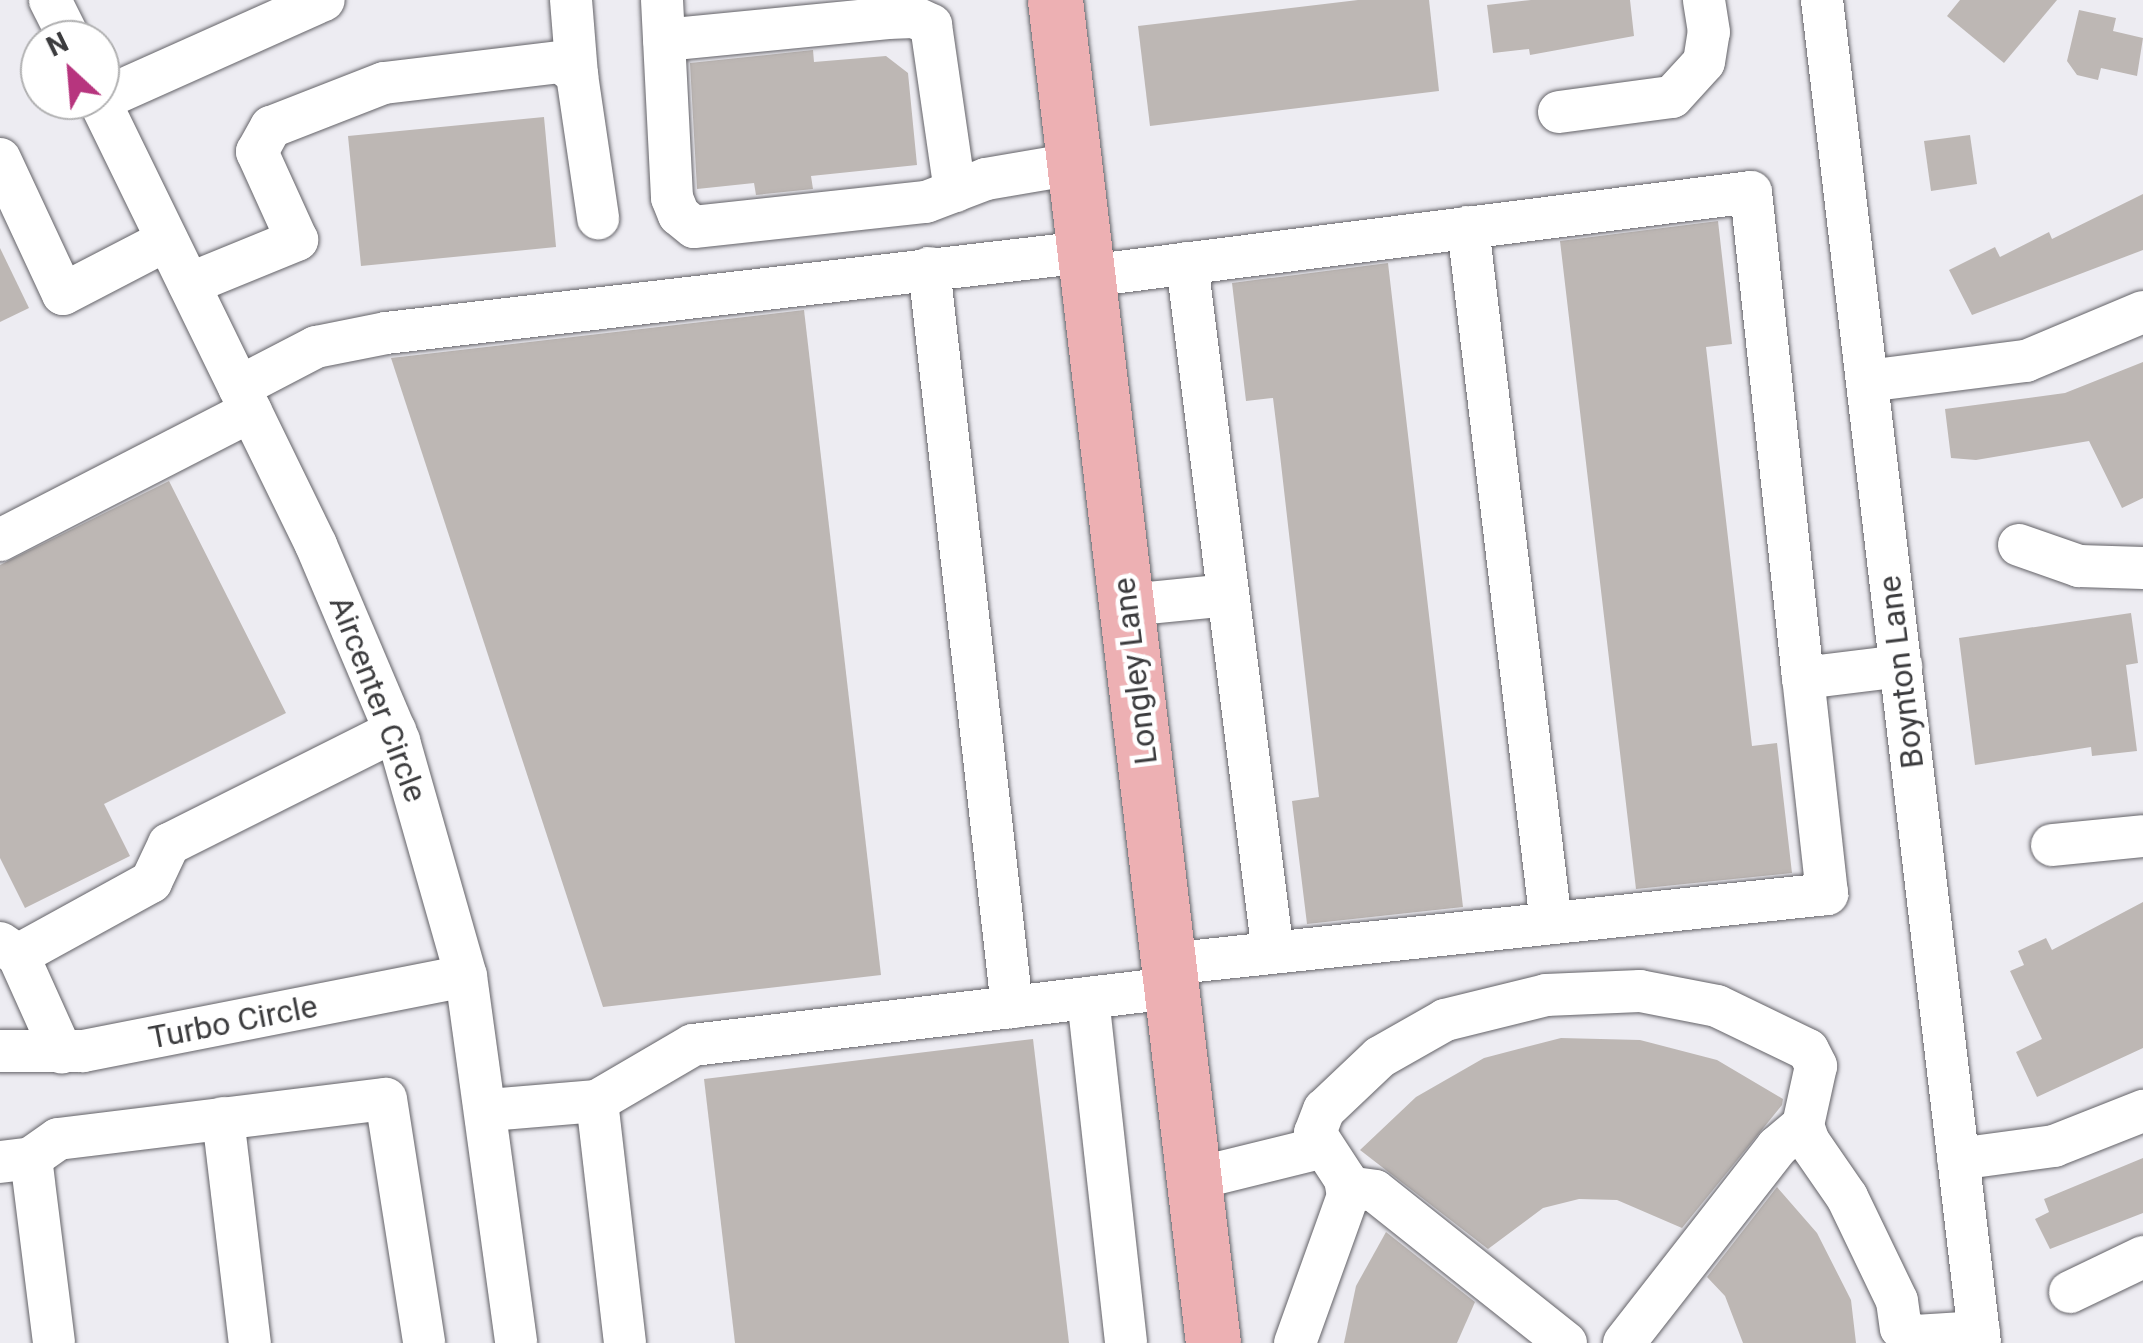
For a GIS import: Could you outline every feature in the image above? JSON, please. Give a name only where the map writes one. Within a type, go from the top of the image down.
[{"type":"main road","name":"Longley Lane","points":[[1055,0],[1213,1343]]},
{"type":"street","points":[[120,91],[324,0]]},
{"type":"street","points":[[571,0],[577,75],[598,218]]},
{"type":"street","points":[[1558,112],[1672,97],[1704,62],[1709,32],[1704,0]]},
{"type":"street","name":"Boynton Lane","points":[[1822,0],[1979,1338]]},
{"type":"street","points":[[955,192],[938,36],[931,25],[888,18],[663,20],[672,198],[679,216],[694,227],[926,202],[955,192],[986,179],[1074,164]]},
{"type":"street","points":[[188,284],[297,240],[258,152],[271,127],[384,83],[561,62],[577,75]]},
{"type":"street","name":"Aircenter Circle","points":[[109,120],[356,630],[395,731],[466,976],[488,1110],[516,1343]]},
{"type":"street","points":[[0,159],[62,294],[167,240]]},
{"type":"street","points":[[0,540],[245,399],[316,347],[386,333],[929,268],[1187,263],[1751,192],[1826,894],[1272,953],[1088,998],[692,1045],[597,1101],[488,1110]]},
{"type":"street","points":[[1468,227],[1552,923]]},
{"type":"street","points":[[1187,263],[1272,953]]},
{"type":"street","points":[[929,268],[1012,1007]]},
{"type":"street","points":[[1867,382],[2026,361],[2143,312]]},
{"type":"street","points":[[2020,545],[2079,566],[2143,568]]},
{"type":"street","points":[[1128,606],[1228,595]]},
{"type":"street","points":[[1803,678],[1900,666]]},
{"type":"street","points":[[62,1053],[9,949],[151,882],[169,844],[395,731]]},
{"type":"street","points":[[2052,845],[2143,836]]},
{"type":"street","name":"Turbo Circle","points":[[0,1051],[62,1053],[466,976]]},
{"type":"street","points":[[1566,1343],[1375,1192],[1347,1187],[1319,1148],[1314,1133],[1324,1110],[1380,1057],[1445,1020],[1546,995],[1660,995],[1716,1006],[1792,1040],[1808,1050],[1816,1066],[1803,1125],[1778,1147],[1624,1343]]},
{"type":"street","points":[[1088,998],[1126,1343]]},
{"type":"street","points":[[54,1343],[16,1160],[58,1139],[386,1099],[424,1343]]},
{"type":"street","points":[[597,1101],[625,1343]]},
{"type":"street","points":[[1958,1159],[2054,1146],[2143,1111]]},
{"type":"street","points":[[224,1118],[250,1343]]},
{"type":"street","points":[[1803,1125],[1898,1301],[1902,1336],[1979,1338]]},
{"type":"street","points":[[1194,1179],[1319,1148]]},
{"type":"street","points":[[1295,1343],[1347,1187]]},
{"type":"street","points":[[2070,1292],[2143,1257]]},
{"type":"building","points":[[1358,0],[1429,0],[1439,91],[1150,126],[1138,26]]},
{"type":"building","points":[[1531,0],[1630,0],[1634,36],[1530,55],[1529,49],[1493,53],[1487,5]]},
{"type":"building","points":[[1960,0],[2057,0],[2004,63],[1947,16]]},
{"type":"building","points":[[2079,10],[2116,18],[2113,31],[2143,38],[2137,76],[2101,68],[2098,80],[2077,75],[2067,61]]},
{"type":"building","points":[[813,50],[814,62],[886,56],[908,73],[917,165],[811,176],[813,189],[756,195],[754,183],[697,189],[690,63]]},
{"type":"building","points":[[544,117],[556,247],[361,266],[348,136]]},
{"type":"building","points":[[1970,135],[1977,184],[1931,191],[1924,141]]},
{"type":"building","points":[[2143,194],[2143,250],[1972,315],[1949,270],[1995,247],[2000,257],[2049,232],[2052,239]]},
{"type":"building","points":[[1718,221],[1732,344],[1706,347],[1752,746],[1777,743],[1792,873],[1636,889],[1560,241]]},
{"type":"building","points":[[0,248],[29,308],[0,322]]},
{"type":"building","points":[[1388,263],[1463,907],[1307,924],[1292,801],[1319,797],[1280,455],[1273,398],[1246,401],[1232,283]]},
{"type":"building","points":[[804,310],[881,975],[603,1007],[391,358]]},
{"type":"building","points":[[2143,362],[2143,498],[2122,508],[2089,441],[1976,460],[1951,458],[1945,409],[2065,393]]},
{"type":"building","points":[[169,481],[286,713],[104,804],[130,856],[25,908],[0,858],[0,565]]},
{"type":"building","points":[[2131,613],[2138,663],[2126,665],[2137,751],[2092,756],[2091,747],[1975,765],[1959,638]]},
{"type":"building","points":[[2143,902],[2143,1048],[2037,1097],[2016,1052],[2042,1039],[2010,971],[2024,965],[2018,951],[2046,938],[2052,950]]},
{"type":"building","points":[[1561,1038],[1640,1040],[1717,1060],[1783,1099],[1782,1105],[1682,1228],[1617,1200],[1579,1199],[1543,1208],[1488,1249],[1360,1150],[1416,1097],[1484,1058]]},
{"type":"building","points":[[1033,1039],[1069,1343],[735,1343],[704,1079]]},
{"type":"building","points":[[2143,1158],[2143,1213],[2050,1249],[2035,1219],[2049,1212],[2044,1199]]},
{"type":"building","points":[[1777,1187],[1817,1233],[1851,1300],[1856,1343],[1743,1343],[1725,1296],[1707,1277]]},
{"type":"building","points":[[1386,1232],[1475,1302],[1457,1343],[1344,1343],[1356,1286]]}]
